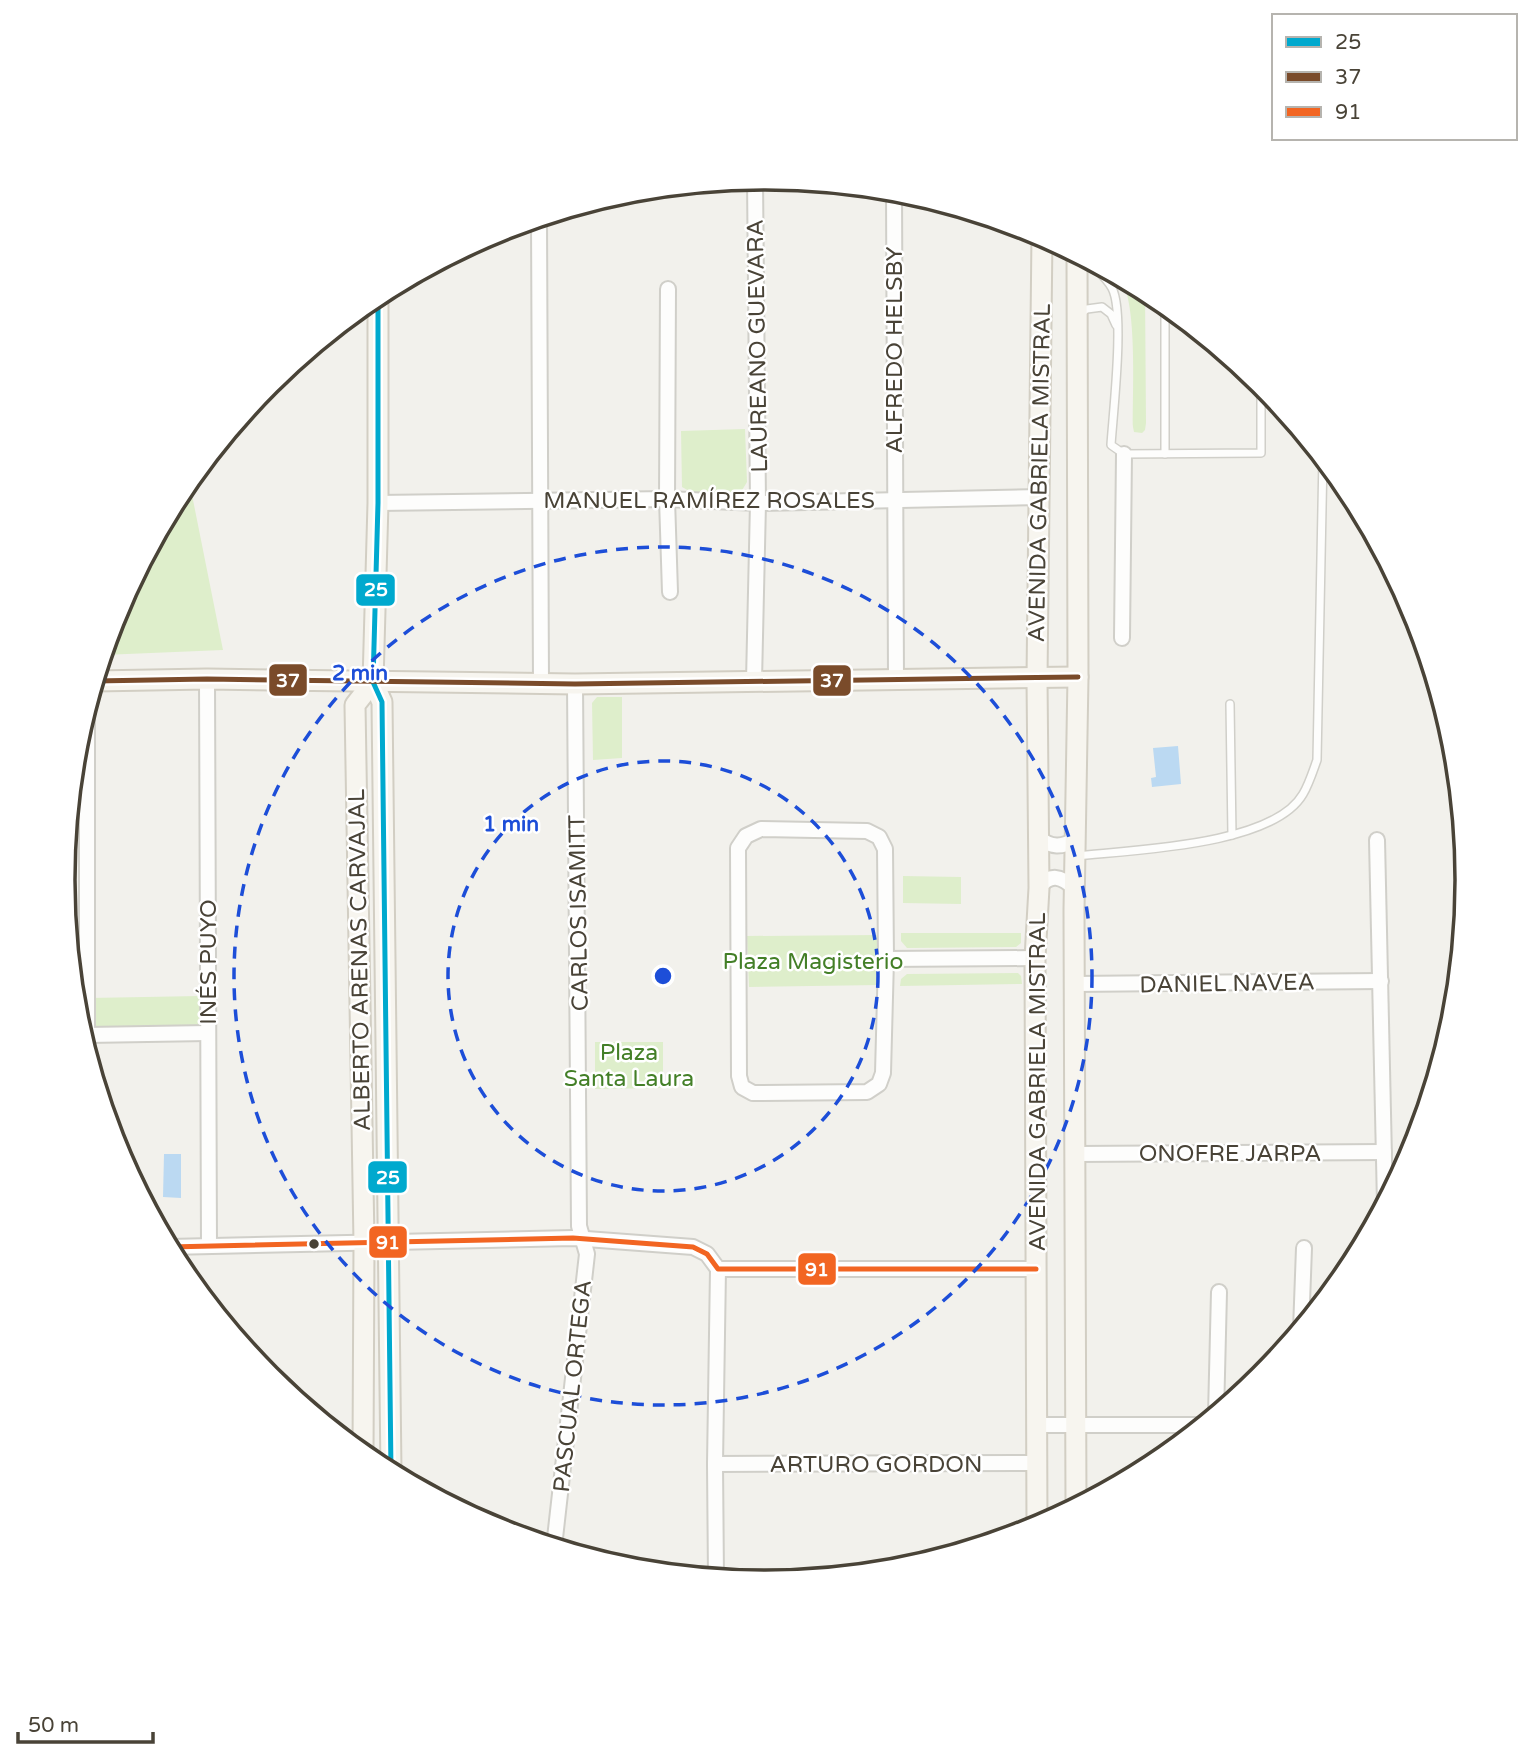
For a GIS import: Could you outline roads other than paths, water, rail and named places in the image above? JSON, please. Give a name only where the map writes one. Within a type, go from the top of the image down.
[{"type":"street","name":"LAUREANO GUEVARA","points":[[754,681],[758,503],[755,190]]},
{"type":"street","name":"ALFREDO HELSBY","points":[[894,202],[895,678]]},
{"type":"street","points":[[539,228],[538,500],[541,684]]},
{"type":"street","name":"AVENIDA GABRIELA MISTRAL","points":[[1037,1515],[1035,958],[1039,888],[1037,679],[1042,248]]},
{"type":"street","name":"AVENIDA GABRIELA MISTRAL","points":[[1076,1496],[1074,888],[1078,677],[1077,264]]},
{"type":"street","points":[[668,289],[667,499],[670,592]]},
{"type":"street","name":"ALBERTO ARENAS CARVAJAL","points":[[377,310],[373,682],[382,702],[391,1460]]},
{"type":"street","points":[[1122,638],[1124,454]]},
{"type":"street","name":"MANUEL RAMÍREZ ROSALES","points":[[377,503],[667,499],[758,503],[1040,497]]},
{"type":"street","points":[[105,681],[207,679],[575,684],[1078,677]]},
{"type":"street","name":"INÉS PUYO","points":[[207,679],[209,1246]]},
{"type":"street","name":"ALBERTO ARENAS CARVAJAL","points":[[363,1441],[364,1243],[355,705],[373,682]]},
{"type":"street","name":"CARLOS ISAMITT","points":[[575,684],[581,1232]]},
{"type":"street","points":[[87,756],[87,1004]]},
{"type":"street","points":[[761,829],[867,831],[879,837],[885,849],[886,959],[883,1073],[879,1084],[867,1092],[753,1093],[742,1087],[739,1076],[738,848],[746,836],[761,829]]},
{"type":"street","points":[[1038,837],[1046,844],[1076,848]]},
{"type":"street","points":[[1377,840],[1385,1186]]},
{"type":"street","name":"AVENIDA GABRIELA MISTRAL","points":[[1039,888],[1045,880],[1055,877],[1065,879],[1074,888]]},
{"type":"street","points":[[886,959],[1035,958]]},
{"type":"street","name":"DANIEL NAVEA","points":[[1074,984],[1381,981]]},
{"type":"street","points":[[94,1035],[208,1033]]},
{"type":"street","name":"ONOFRE JARPA","points":[[1076,1154],[1384,1153]]},
{"type":"street","points":[[182,1247],[364,1243],[581,1232],[693,1247],[707,1254],[718,1269],[716,1569]]},
{"type":"street","name":"PASCUAL ORTEGA","points":[[555,1537],[587,1254],[581,1232]]},
{"type":"street","points":[[1302,1314],[1304,1248]]},
{"type":"street","points":[[718,1269],[1037,1269]]},
{"type":"street","points":[[1216,1403],[1219,1292]]},
{"type":"street","points":[[1038,1425],[1190,1425]]},
{"type":"street","name":"ARTURO GORDON","points":[[715,1464],[1037,1463]]},
{"type":"lane","points":[[1103,278],[1111,287],[1116,302],[1118,329],[1111,445],[1124,454],[1261,453],[1261,400]]},
{"type":"lane","points":[[1076,317],[1087,309],[1102,307],[1111,314],[1118,329]]},
{"type":"lane","points":[[1165,317],[1165,454]]},
{"type":"lane","points":[[1076,848],[1210,842],[1281,817],[1303,796],[1317,760],[1323,474]]},
{"type":"lane","points":[[1230,705],[1232,835]]},
{"type":"water","points":[[1178,746],[1181,784],[1152,787],[1151,778],[1156,777],[1153,748]]},
{"type":"water","points":[[164,1154],[181,1154],[181,1198],[163,1197]]},
{"type":"park label","name":"Plaza Magisterio","points":[[813,961]]},
{"type":"park label","name":"Plaza Santa Laura","points":[[629,1065]]}]
